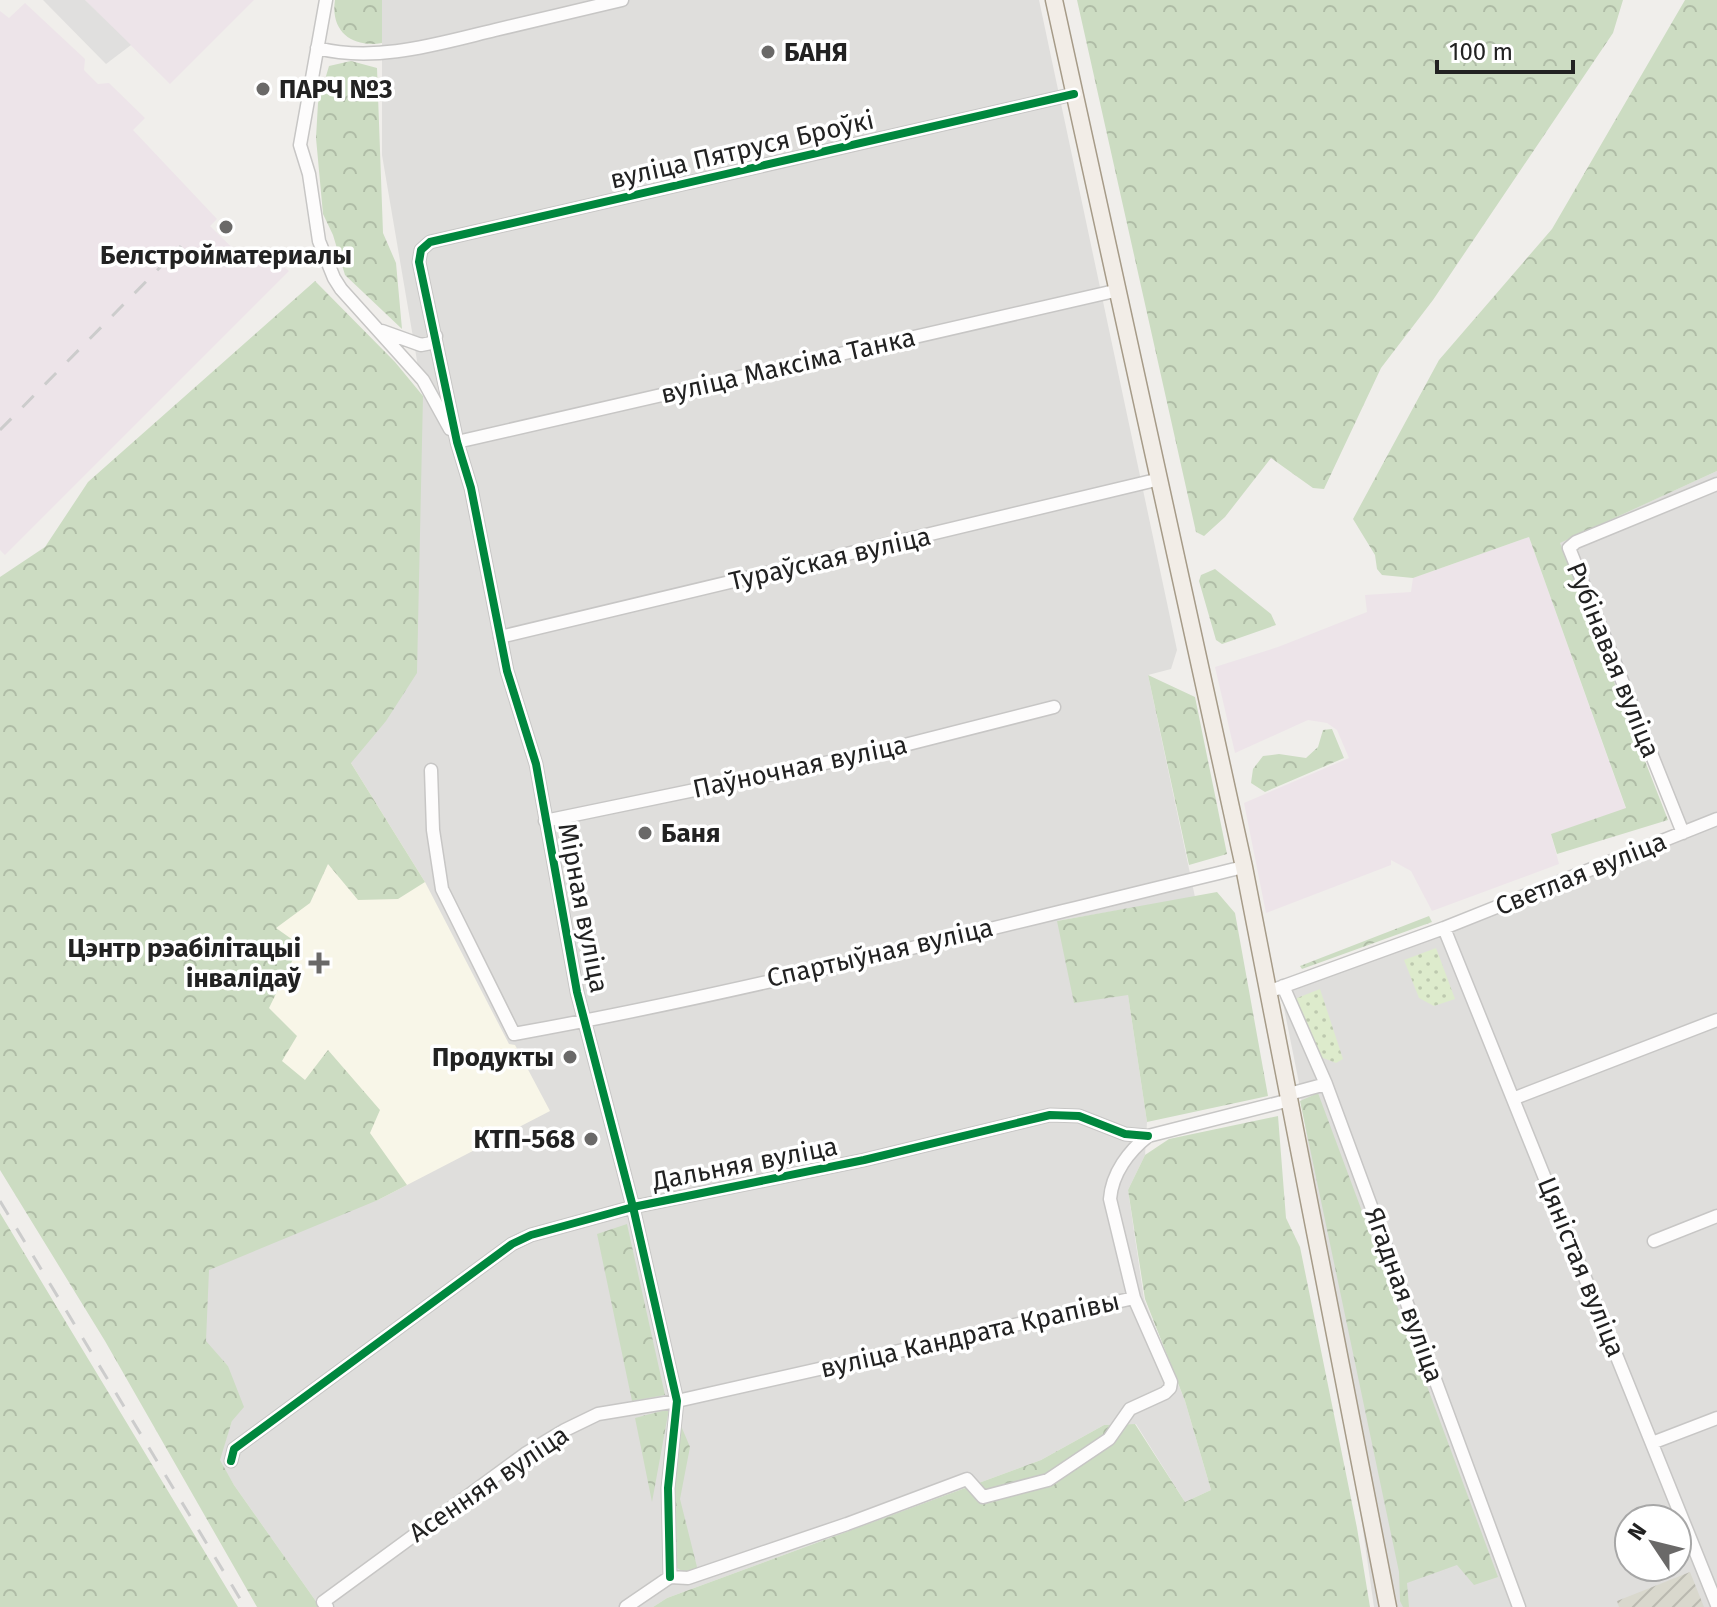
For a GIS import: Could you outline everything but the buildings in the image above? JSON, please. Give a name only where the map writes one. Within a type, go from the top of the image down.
[{"type":"main road","points":[[1054,0],[1244,867],[1275,989],[1290,1097],[1388,1607]]},
{"type":"street","points":[[326,0],[300,145],[309,174],[316,227],[324,254],[341,289],[423,380],[457,442]]},
{"type":"street","points":[[317,48],[369,54],[424,47],[622,0]]},
{"type":"street","name":"вуліца Пятруся Броўкі","points":[[421,250],[430,242],[1074,94]]},
{"type":"street","name":"Мірная вуліца","points":[[421,250],[419,262],[457,442],[471,488],[511,687],[536,764],[577,992],[633,1207],[677,1401],[668,1488],[670,1577]]},
{"type":"street","name":"вуліца Максіма Танка","points":[[457,442],[1119,290]]},
{"type":"street","points":[[375,328],[421,345],[431,343],[436,336]]},
{"type":"street","name":"Тураўская вуліца","points":[[500,637],[1160,479]]},
{"type":"street","name":"Рубінавая вуліца","points":[[1683,833],[1569,548],[1576,542],[1717,484]]},
{"type":"street","name":"Паўночная вуліца","points":[[545,821],[873,753],[1054,707]]},
{"type":"street","name":"Спартыўная вуліца","points":[[431,770],[433,830],[442,889],[514,1034],[586,1021],[914,946],[1244,867]]},
{"type":"street","name":"Светлая вуліца","points":[[1275,989],[1444,928],[1717,819]]},
{"type":"street","name":"Цяністая вуліца","points":[[1444,928],[1717,1605]]},
{"type":"street","name":"Ягадная вуліца","points":[[1275,989],[1326,1084],[1519,1607]]},
{"type":"street","points":[[1515,1098],[1717,1020]]},
{"type":"street","points":[[1134,1298],[1110,1199],[1111,1185],[1134,1147],[1148,1136],[1326,1084]]},
{"type":"street","name":"Дальняя вуліца","points":[[231,1461],[234,1449],[512,1244],[531,1235],[633,1207],[864,1160],[1050,1115],[1079,1116],[1125,1134],[1148,1136]]},
{"type":"street","points":[[1654,1241],[1717,1216]]},
{"type":"street","name":"вуліца Кандрата Крапівы","points":[[670,1577],[688,1578],[967,1479],[983,1497],[1048,1480],[1109,1439],[1130,1409],[1170,1388],[1171,1382],[1134,1298],[677,1401]]},
{"type":"street","name":"Асенняя вуліца","points":[[327,1607],[323,1602],[348,1583],[525,1454],[565,1430],[598,1414],[677,1401]]},
{"type":"street","points":[[1652,1443],[1717,1418]]},
{"type":"street","points":[[626,1607],[670,1577]]},
{"type":"shaded area","points":[[43,0],[85,0],[131,45],[106,64]]},
{"type":"shaded area","points":[[85,0],[254,0],[170,84]]},
{"type":"shaded area","points":[[382,0],[1039,0],[1177,650],[1171,669],[1148,675],[1195,897],[1057,921],[1128,995],[1147,1122],[1145,1155],[1128,1190],[1144,1299],[1185,1401],[1211,1490],[1185,1502],[1136,1424],[1104,1425],[1041,1460],[667,1598],[653,1607],[320,1607],[219,1460],[232,1421],[228,1366],[205,1342],[208,1270],[423,396],[382,155]]},
{"type":"shaded area","points":[[25,3],[85,59],[84,70],[98,84],[109,83],[145,118],[133,130],[217,219],[210,226],[253,268],[268,253],[289,271],[5,555],[0,550],[0,11],[9,18]]},
{"type":"shaded area","points":[[1717,471],[1717,1607],[1374,1607],[1299,1083],[1281,993],[1679,839],[1559,543]]},
{"type":"shaded area","points":[[1529,537],[1626,809],[1551,834],[1559,864],[1432,911],[1411,871],[1391,860],[1391,865],[1266,913],[1244,803],[1349,758],[1337,730],[1327,723],[1308,720],[1235,753],[1215,667],[1278,647],[1367,612],[1365,595],[1411,592],[1413,578]]},
{"type":"shaded area","name":"Цэнтр рэабілітацыі інвалідаў","points":[[351,763],[425,882],[509,1044],[515,1045],[550,1111],[378,1200],[32,1118]]},
{"type":"shaded area","points":[[1456,1567],[1472,1588],[1500,1580],[1512,1607],[1399,1607],[1396,1588]]},
{"type":"shaded area","points":[[1693,1580],[1704,1607],[1619,1607],[1617,1601],[1662,1583],[1693,1583]]},
{"type":"green space","points":[[335,0],[382,0],[382,43],[362,43],[346,35],[336,21]]},
{"type":"green space","points":[[1077,0],[1623,0],[1613,33],[1433,300],[1381,368],[1324,489],[1313,488],[1271,458],[1225,517],[1204,536],[1196,532]]},
{"type":"green space","points":[[1685,0],[1717,0],[1717,471],[1560,543],[1668,820],[1557,854],[1551,834],[1626,808],[1529,537],[1413,578],[1382,575],[1377,569],[1375,555],[1353,519],[1439,360],[1552,229]]},
{"type":"green space","points":[[351,61],[377,68],[383,233],[396,263],[402,329],[345,275],[323,214],[316,138],[318,103],[329,66]]},
{"type":"green space","points":[[315,281],[395,362],[423,396],[417,673],[386,721],[351,763],[425,882],[398,899],[358,900],[328,864],[310,903],[276,928],[300,945],[269,1008],[297,1036],[282,1061],[305,1080],[328,1050],[380,1110],[370,1133],[407,1185],[209,1270],[206,1341],[228,1366],[244,1407],[232,1421],[220,1460],[234,1485],[320,1607],[257,1607],[105,1341],[0,1170],[0,577],[45,547],[88,482]]},
{"type":"green space","points":[[1215,569],[1271,614],[1276,625],[1222,644],[1216,640],[1199,581],[1201,575]]},
{"type":"green space","points":[[1148,675],[1195,697],[1227,854],[1189,865]]},
{"type":"green space","points":[[1332,729],[1344,758],[1265,792],[1251,783],[1253,769],[1263,756],[1279,754],[1306,758],[1318,747],[1323,730]]},
{"type":"green space","points":[[1217,892],[1235,913],[1268,1096],[1147,1122],[1128,995],[1074,1003],[1057,921]]},
{"type":"green space","points":[[1429,916],[1432,922],[1302,969],[1300,966]]},
{"type":"green space","points":[[1436,948],[1455,999],[1434,1006],[1419,998],[1404,960]]},
{"type":"green space","points":[[1320,989],[1343,1059],[1336,1063],[1318,1056],[1292,1000]]},
{"type":"green space","points":[[1318,1093],[1498,1577],[1474,1585],[1457,1565],[1407,1583],[1409,1607],[1403,1607],[1400,1601],[1399,1572],[1300,1101]]},
{"type":"green space","points":[[1278,1116],[1286,1218],[1300,1247],[1370,1607],[653,1607],[667,1598],[1041,1460],[1104,1425],[1135,1424],[1185,1502],[1211,1490],[1185,1401],[1145,1299],[1128,1190],[1145,1155],[1169,1139]]},
{"type":"green space","points":[[0,1213],[238,1607],[0,1607]]},
{"type":"green space","points":[[627,1224],[665,1395],[632,1401],[597,1234]]},
{"type":"green space","points":[[669,1409],[652,1502],[635,1418]]},
{"type":"green space","points":[[679,1421],[690,1447],[680,1499],[698,1571],[687,1574],[677,1568],[673,1481]]},
{"type":"railway","points":[[0,430],[181,246]]},
{"type":"railway","points":[[0,1201],[245,1607]]},
{"type":"cycle path","points":[[670,1577],[668,1488],[677,1401],[633,1207],[577,992],[536,764],[507,671],[471,488],[457,442],[419,262],[421,250],[430,242],[1074,94]]},
{"type":"cycle path","points":[[231,1461],[234,1449],[512,1244],[531,1235],[633,1207],[864,1160],[1050,1115],[1079,1116],[1125,1134],[1148,1136]]},
{"type":"place","name":"БАНЯ","points":[[768,52]]},
{"type":"place","name":"ПАРЧ №3","points":[[263,89]]},
{"type":"place","name":"Белстройматериалы","points":[[226,227]]},
{"type":"place","name":"Баня","points":[[645,833]]},
{"type":"place","name":"Цэнтр рэабілітацыі інвалідаў","points":[[319,963]]},
{"type":"place","name":"Продукты","points":[[570,1057]]},
{"type":"place","name":"КТП-568","points":[[591,1139]]}]
